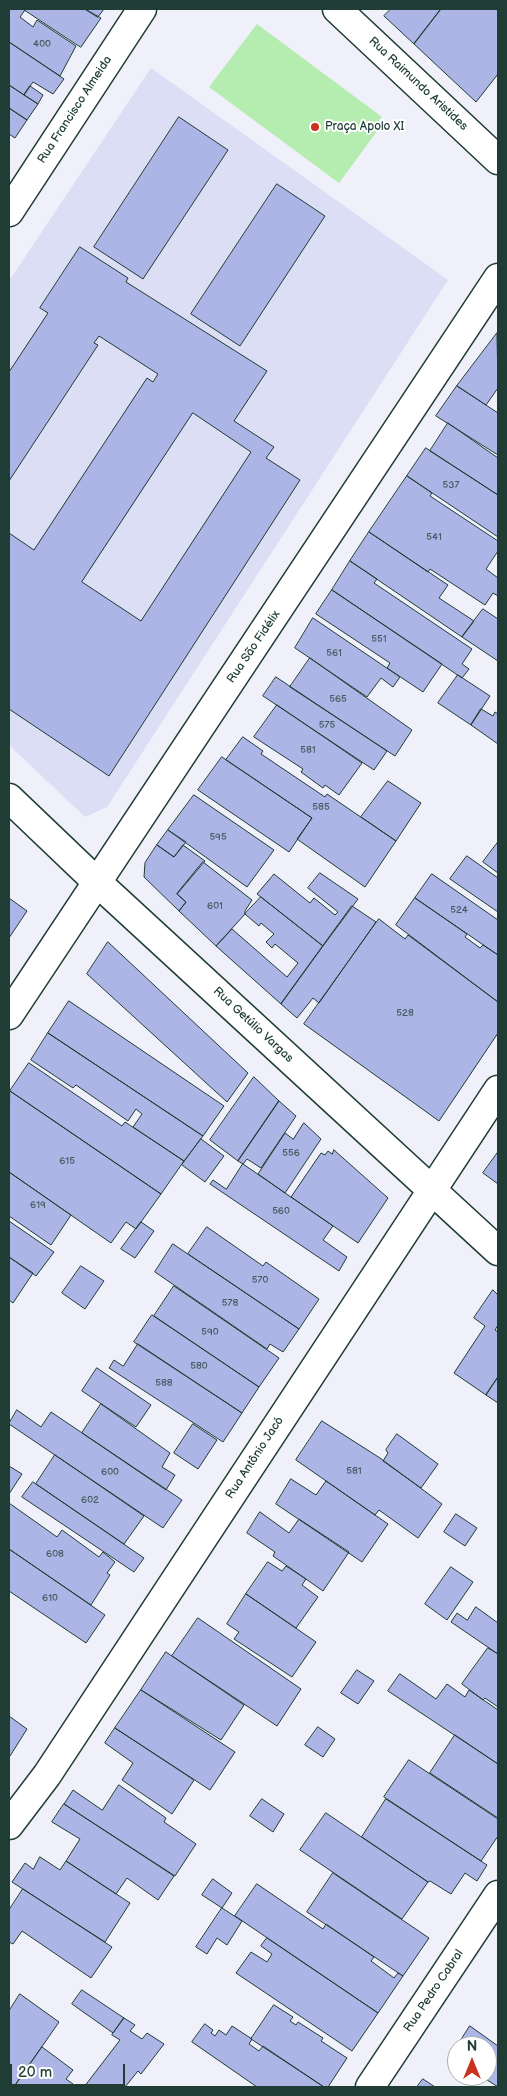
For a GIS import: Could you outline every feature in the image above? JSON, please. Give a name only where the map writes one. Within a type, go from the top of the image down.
[{"type":"street","name":"Rua Francisco Almeida","points":[[9,212],[142,9]]},
{"type":"street","name":"Rua Raimundo Aristides","points":[[337,9],[498,160]]},
{"type":"street","name":"Rua São Fidélix","points":[[9,1015],[498,278]]},
{"type":"street","name":"Rua Getúlio Vargas","points":[[9,798],[98,883],[498,1251]]},
{"type":"street","name":"Rua Antônio Jacó","points":[[9,1825],[47,1775],[431,1189],[498,1090]]},
{"type":"street","name":"Rua Pedro Cabral","points":[[370,2087],[498,1894]]},
{"type":"shaded area","points":[[151,68],[448,280],[107,807],[85,817],[9,745],[9,281]]},
{"type":"green space","points":[[257,24],[382,117],[379,120],[383,123],[339,183],[209,87]]},
{"type":"building","points":[[9,9],[25,10],[20,17],[33,27],[37,20],[76,46],[60,76],[9,42]]},
{"type":"building","points":[[23,9],[85,9],[101,18],[81,47]]},
{"type":"building","points":[[85,9],[104,9],[98,17]]},
{"type":"building","points":[[391,9],[441,9],[414,44],[384,16]]},
{"type":"building","points":[[441,9],[498,9],[498,74],[476,102],[414,44]]},
{"type":"building","points":[[9,42],[64,79],[53,94],[33,82],[24,95],[9,85]]},
{"type":"building","points":[[9,85],[38,104],[27,120],[9,108]]},
{"type":"building","points":[[30,86],[43,95],[38,104],[24,95]]},
{"type":"building","points":[[9,108],[27,120],[15,138],[9,134]]},
{"type":"building","points":[[179,117],[228,150],[143,279],[94,247]]},
{"type":"building","points":[[277,184],[325,216],[240,346],[191,314]]},
{"type":"building","points":[[80,247],[128,278],[126,282],[267,371],[234,421],[274,447],[266,458],[300,480],[109,776],[9,709],[9,533],[34,550],[147,378],[153,382],[158,374],[99,336],[94,343],[98,345],[9,481],[9,372],[48,313],[40,308]],"holes":[[[193,413],[251,452],[141,621],[82,582]]]},
{"type":"building","points":[[497,333],[498,388],[486,405],[457,386]]},
{"type":"building","points":[[457,386],[498,413],[498,455],[436,416]]},
{"type":"building","points":[[448,423],[498,458],[498,495],[430,451]]},
{"type":"building","points":[[426,448],[498,495],[498,537],[407,476]]},
{"type":"building","points":[[407,476],[432,493],[430,496],[498,541],[498,551],[486,569],[498,578],[498,596],[493,593],[485,605],[430,569],[428,572],[369,532]]},
{"type":"building","points":[[369,532],[448,585],[439,598],[474,621],[462,637],[350,561]]},
{"type":"building","points":[[350,561],[377,579],[374,583],[472,649],[462,664],[469,669],[462,678],[332,590]]},
{"type":"building","points":[[332,590],[442,664],[423,692],[387,668],[390,663],[316,614]]},
{"type":"building","points":[[483,609],[498,619],[498,661],[462,637]]},
{"type":"building","points":[[313,618],[400,677],[393,687],[381,678],[367,697],[295,648]]},
{"type":"building","points":[[310,658],[412,730],[395,756],[290,687]]},
{"type":"building","points":[[458,675],[490,696],[471,725],[438,703]]},
{"type":"building","points":[[276,677],[387,751],[374,770],[263,696]]},
{"type":"building","points":[[277,705],[362,763],[339,795],[325,785],[323,788],[301,772],[303,769],[254,737]]},
{"type":"building","points":[[481,709],[493,716],[495,712],[498,714],[498,744],[471,725]]},
{"type":"building","points":[[243,737],[263,751],[261,754],[325,797],[327,794],[396,841],[365,887],[297,839],[312,818],[226,760]]},
{"type":"building","points":[[222,757],[312,818],[289,852],[198,790]]},
{"type":"building","points":[[388,781],[421,803],[396,841],[361,817]]},
{"type":"building","points":[[194,795],[274,850],[247,887],[168,830]]},
{"type":"building","points":[[168,830],[186,842],[174,857],[157,845]]},
{"type":"building","points":[[498,842],[498,873],[483,862]]},
{"type":"building","points":[[157,845],[174,857],[183,845],[205,861],[177,894],[186,902],[179,911],[144,877],[145,863]]},
{"type":"building","points":[[467,856],[498,878],[498,912],[450,879]]},
{"type":"building","points":[[203,862],[252,900],[245,914],[216,946],[179,911],[186,902],[177,894]]},
{"type":"building","points":[[320,873],[358,899],[323,946],[257,894],[274,874],[310,903],[314,898],[335,915],[338,912],[308,888]]},
{"type":"building","points":[[432,874],[498,920],[498,955],[415,898]]},
{"type":"building","points":[[261,897],[323,946],[281,1004],[216,946],[232,929],[287,977],[298,963],[275,944],[272,948],[266,942],[274,934],[261,923],[259,926],[245,914]]},
{"type":"building","points":[[9,898],[27,911],[9,938]]},
{"type":"building","points":[[415,898],[467,934],[465,937],[480,948],[483,945],[498,955],[498,1002],[396,925]]},
{"type":"building","points":[[352,906],[376,922],[319,1003],[313,998],[297,1018],[281,1004]]},
{"type":"building","points":[[379,919],[405,939],[408,935],[498,1002],[498,1033],[439,1121],[304,1024]]},
{"type":"building","points":[[108,942],[248,1073],[227,1102],[87,974]]},
{"type":"building","points":[[69,1001],[224,1106],[203,1136],[48,1033]]},
{"type":"building","points":[[48,1033],[203,1136],[184,1161],[133,1127],[142,1114],[136,1109],[128,1121],[76,1085],[73,1088],[31,1060]]},
{"type":"building","points":[[29,1063],[122,1126],[125,1122],[184,1161],[161,1194],[10,1091]]},
{"type":"building","points":[[254,1077],[279,1101],[238,1161],[210,1140]]},
{"type":"building","points":[[10,1091],[161,1194],[136,1229],[126,1222],[111,1243],[9,1172]]},
{"type":"building","points":[[279,1101],[296,1116],[261,1168],[247,1159],[243,1164],[238,1161]]},
{"type":"building","points":[[304,1123],[321,1139],[285,1193],[258,1174],[285,1133],[293,1139]]},
{"type":"building","points":[[201,1139],[224,1156],[205,1182],[182,1165]]},
{"type":"building","points":[[334,1150],[388,1198],[358,1243],[291,1197],[321,1153],[325,1155],[328,1151],[332,1154]]},
{"type":"building","points":[[498,1152],[498,1184],[483,1173]]},
{"type":"building","points":[[243,1164],[333,1226],[323,1240],[347,1257],[339,1271],[210,1184],[213,1180],[226,1189]]},
{"type":"building","points":[[9,1172],[71,1215],[51,1245],[9,1216]]},
{"type":"building","points":[[9,1221],[54,1252],[36,1276],[9,1257]]},
{"type":"building","points":[[141,1222],[154,1231],[135,1258],[121,1249]]},
{"type":"building","points":[[207,1227],[263,1266],[266,1262],[319,1299],[299,1329],[188,1254]]},
{"type":"building","points":[[173,1244],[299,1329],[283,1352],[270,1344],[267,1349],[155,1272]]},
{"type":"building","points":[[9,1257],[33,1273],[13,1303],[9,1300]]},
{"type":"building","points":[[81,1266],[104,1281],[85,1309],[62,1293]]},
{"type":"building","points":[[174,1286],[279,1358],[259,1387],[154,1316]]},
{"type":"building","points":[[493,1290],[498,1295],[498,1325],[495,1330],[498,1332],[498,1377],[486,1395],[454,1373],[485,1326],[474,1318]]},
{"type":"building","points":[[152,1315],[259,1387],[242,1413],[134,1342]]},
{"type":"building","points":[[138,1344],[242,1413],[223,1442],[109,1368],[114,1360],[123,1366]]},
{"type":"building","points":[[97,1368],[151,1405],[136,1427],[82,1391]]},
{"type":"building","points":[[498,1377],[498,1403],[486,1395]]},
{"type":"building","points":[[101,1404],[170,1453],[162,1467],[175,1475],[166,1490],[82,1433]]},
{"type":"building","points":[[17,1410],[41,1427],[51,1412],[182,1500],[163,1528],[9,1424]]},
{"type":"building","points":[[322,1421],[380,1458],[442,1504],[418,1538],[379,1510],[375,1515],[296,1460]]},
{"type":"building","points":[[193,1424],[217,1440],[198,1469],[174,1453]]},
{"type":"building","points":[[397,1434],[438,1464],[421,1488],[383,1461],[388,1453],[386,1450]]},
{"type":"building","points":[[55,1455],[144,1516],[124,1544],[36,1484]]},
{"type":"building","points":[[9,1466],[22,1474],[9,1494]]},
{"type":"building","points":[[291,1479],[316,1495],[326,1481],[388,1524],[362,1562],[276,1504]]},
{"type":"building","points":[[33,1482],[144,1558],[134,1572],[22,1497]]},
{"type":"building","points":[[9,1503],[57,1537],[62,1530],[99,1557],[103,1552],[115,1562],[107,1573],[110,1575],[91,1605],[9,1549]]},
{"type":"building","points":[[260,1512],[289,1533],[299,1519],[349,1552],[323,1591],[273,1556],[275,1552],[247,1533]]},
{"type":"building","points":[[456,1514],[477,1528],[465,1546],[444,1532]]},
{"type":"building","points":[[9,1549],[105,1615],[86,1643],[9,1591]]},
{"type":"building","points":[[268,1562],[282,1571],[286,1566],[306,1579],[302,1585],[318,1597],[296,1628],[246,1594]]},
{"type":"building","points":[[451,1567],[473,1582],[447,1620],[425,1604]]},
{"type":"building","points":[[246,1594],[316,1642],[292,1677],[234,1639],[239,1632],[227,1624]]},
{"type":"building","points":[[476,1607],[498,1623],[498,1654],[451,1622],[457,1613],[467,1620]]},
{"type":"building","points":[[198,1618],[301,1689],[277,1726],[172,1656]]},
{"type":"building","points":[[488,1648],[498,1654],[498,1707],[485,1698],[483,1700],[462,1684]]},
{"type":"building","points":[[166,1652],[244,1705],[221,1740],[141,1690]]},
{"type":"building","points":[[357,1670],[374,1681],[358,1704],[341,1693]]},
{"type":"building","points":[[400,1674],[436,1699],[447,1684],[465,1697],[469,1690],[498,1710],[498,1764],[388,1691]]},
{"type":"building","points":[[141,1690],[235,1752],[210,1790],[115,1728]]},
{"type":"building","points":[[9,1716],[27,1729],[10,1756],[9,1755]]},
{"type":"building","points":[[318,1727],[335,1739],[323,1757],[305,1745]]},
{"type":"building","points":[[115,1728],[194,1780],[172,1814],[122,1780],[133,1763],[105,1743]]},
{"type":"building","points":[[455,1735],[498,1764],[498,1818],[430,1773]]},
{"type":"building","points":[[409,1760],[498,1819],[498,1836],[481,1861],[384,1797]]},
{"type":"building","points":[[119,1785],[166,1818],[164,1822],[196,1844],[175,1876],[64,1804],[73,1790],[102,1810]]},
{"type":"building","points":[[262,1799],[284,1814],[273,1832],[250,1816]]},
{"type":"building","points":[[386,1799],[487,1865],[477,1881],[465,1873],[451,1894],[430,1881],[428,1882],[362,1837]]},
{"type":"building","points":[[64,1804],[174,1876],[158,1900],[127,1878],[116,1894],[66,1861],[80,1839],[52,1822]]},
{"type":"building","points":[[326,1813],[428,1882],[402,1919],[300,1850]]},
{"type":"building","points":[[40,1857],[60,1870],[66,1861],[130,1903],[105,1942],[12,1882],[25,1863],[33,1869]]},
{"type":"building","points":[[333,1873],[429,1938],[403,1976],[307,1912]]},
{"type":"building","points":[[213,1879],[232,1893],[222,1908],[202,1895]]},
{"type":"building","points":[[257,1884],[323,1929],[326,1924],[374,1957],[371,1961],[394,1978],[398,1973],[403,1976],[378,2013],[235,1916]]},
{"type":"building","points":[[23,1889],[112,1947],[91,1978],[22,1931],[13,1944],[9,1942],[9,1910]]},
{"type":"building","points":[[222,1908],[242,1921],[227,1945],[217,1938],[207,1954],[196,1947]]},
{"type":"building","points":[[267,1938],[378,2013],[352,2051],[236,1973],[251,1952],[267,1962],[272,1954],[261,1946]]},
{"type":"building","points":[[82,1990],[124,2018],[113,2033],[72,2004]]},
{"type":"building","points":[[20,1994],[59,2022],[14,2087],[9,2087],[9,2011]]},
{"type":"building","points":[[274,2005],[293,2017],[290,2021],[296,2025],[298,2022],[323,2038],[321,2041],[347,2058],[328,2087],[324,2087],[251,2039]]},
{"type":"building","points":[[124,2018],[135,2025],[130,2031],[142,2039],[147,2033],[164,2044],[141,2074],[138,2071],[125,2087],[84,2087],[120,2040],[112,2035]]},
{"type":"building","points":[[205,2024],[213,2030],[211,2033],[215,2036],[219,2030],[226,2035],[232,2026],[252,2039],[249,2044],[259,2051],[263,2046],[324,2087],[257,2087],[192,2042]]},
{"type":"building","points":[[470,2026],[484,2036],[463,2036]]},
{"type":"building","points":[[497,2045],[498,2046],[498,2087],[496,2086]]},
{"type":"building","points":[[42,2047],[73,2070],[66,2079],[73,2084],[71,2087],[14,2087]]},
{"type":"building","points":[[423,2079],[435,2087],[417,2087]]},
{"type":"place","name":"Praça Apolo XI","points":[[315,127]]}]
